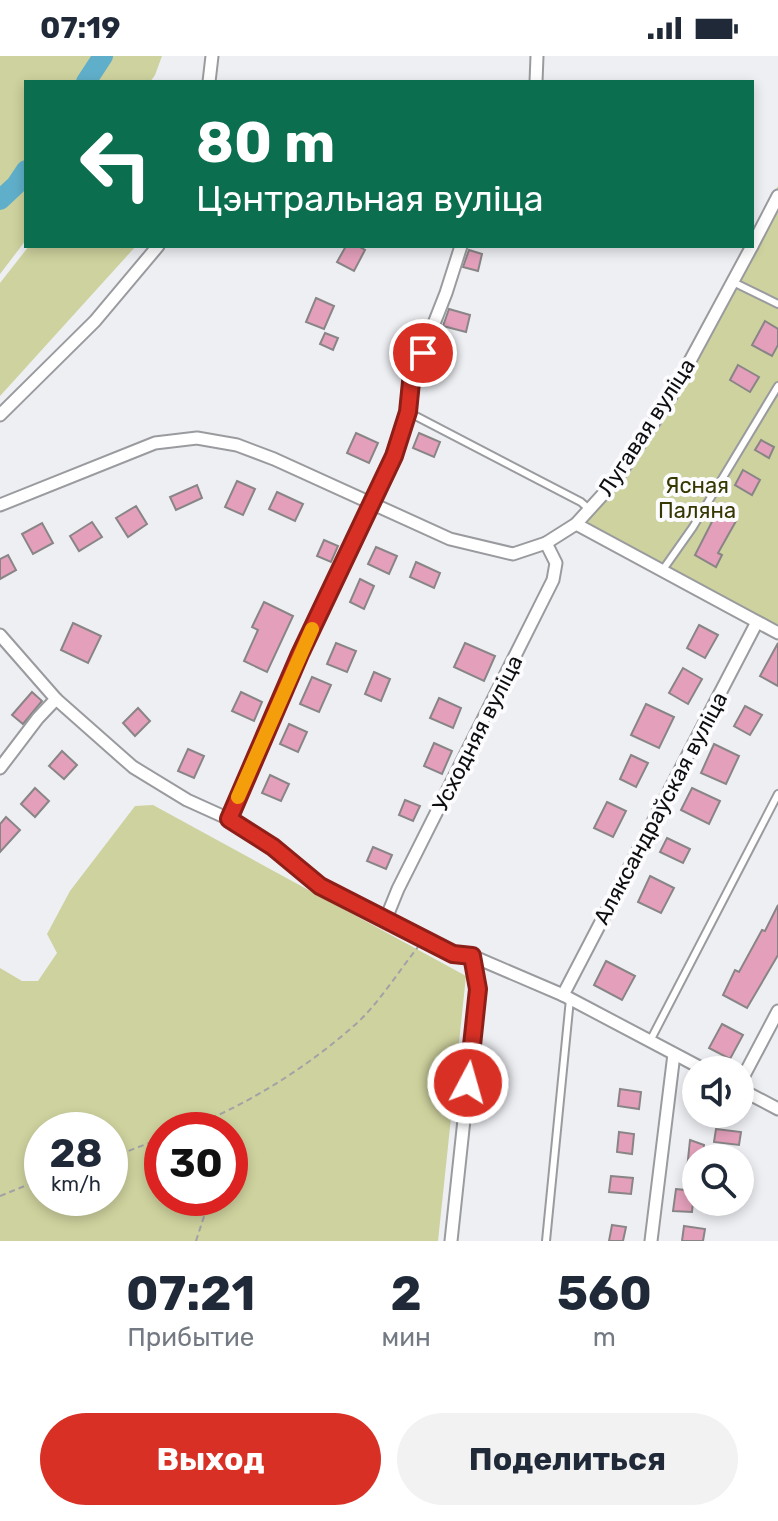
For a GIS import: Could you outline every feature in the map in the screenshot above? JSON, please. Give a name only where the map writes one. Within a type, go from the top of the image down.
[{"type":"street","points":[[209,80],[212,56]]},
{"type":"street","points":[[536,80],[537,56]]},
{"type":"street","name":"Лугавая вуліца","points":[[754,242],[778,196]]},
{"type":"street","points":[[0,415],[95,321],[156,248]]},
{"type":"street","points":[[229,819],[300,654],[394,456],[408,412],[411,382],[460,248]]},
{"type":"street","name":"Лугавая вуліца","points":[[0,505],[155,443],[197,438],[249,449],[450,539],[513,554],[546,543],[576,524],[616,480],[670,398],[751,248]]},
{"type":"street","points":[[576,524],[778,633]]},
{"type":"street","name":"Усходняя вуліца","points":[[385,921],[398,889],[553,580],[556,563],[546,543]]},
{"type":"street","name":"Аляксандраўская вуліца","points":[[567,997],[757,622]]},
{"type":"street","points":[[0,635],[56,699],[133,767],[187,800],[229,819],[273,847],[320,886],[453,954],[472,956],[567,997],[682,1058]]},
{"type":"street","points":[[0,768],[56,699]]},
{"type":"street","points":[[451,1241],[478,989],[472,956]]},
{"type":"street","points":[[754,1058],[778,1011]]},
{"type":"street","points":[[651,1241],[674,1054]]},
{"type":"street","points":[[754,1094],[778,1109]]},
{"type":"lane","points":[[733,282],[778,304]]},
{"type":"lane","points":[[662,571],[693,527],[778,386]]},
{"type":"lane","points":[[408,412],[581,502],[590,510]]},
{"type":"lane","points":[[650,1041],[778,794]]},
{"type":"lane","points":[[546,1241],[567,997]]},
{"type":"path","points":[[224,1112],[284,1079],[358,1022],[424,940]]},
{"type":"path","points":[[0,1196],[24,1186]]},
{"type":"path","points":[[196,1241],[204,1216]]},
{"type":"green space","points":[[0,56],[162,56],[151,80],[24,80],[24,243],[0,274]]},
{"type":"green space","name":"Ясная Паляна","points":[[778,186],[778,633],[576,524],[616,480],[744,248],[754,248],[754,229]]},
{"type":"green space","points":[[27,248],[134,248],[0,396],[0,283]]},
{"type":"green space","points":[[153,805],[466,976],[438,1241],[0,1241],[0,968],[22,981],[38,981],[57,953],[47,934],[70,891],[135,806]]},
{"type":"building","points":[[345,248],[365,250],[354,271],[337,262]]},
{"type":"building","points":[[469,250],[482,254],[478,271],[463,267]]},
{"type":"building","points":[[316,298],[334,306],[324,329],[306,322]]},
{"type":"building","points":[[449,309],[470,315],[466,332],[443,326]]},
{"type":"building","points":[[765,321],[778,329],[778,345],[772,356],[752,345]]},
{"type":"building","points":[[325,333],[338,338],[333,350],[320,344]]},
{"type":"building","points":[[433,354],[444,359],[434,382],[422,377]]},
{"type":"building","points":[[738,365],[759,377],[750,392],[730,380]]},
{"type":"building","points":[[356,433],[378,443],[369,463],[347,453]]},
{"type":"building","points":[[419,433],[440,442],[434,457],[413,448]]},
{"type":"building","points":[[761,440],[774,447],[769,458],[755,450]]},
{"type":"building","points":[[743,470],[760,480],[752,495],[735,485]]},
{"type":"building","points":[[237,481],[255,489],[243,515],[225,507]]},
{"type":"building","points":[[197,485],[202,498],[176,510],[170,497]]},
{"type":"building","points":[[277,492],[303,504],[295,521],[269,509]]},
{"type":"building","points":[[136,506],[147,524],[128,537],[116,518]]},
{"type":"building","points":[[718,510],[736,521],[718,553],[722,555],[716,567],[695,555]]},
{"type":"building","points":[[92,522],[102,537],[79,551],[70,536]]},
{"type":"building","points":[[42,523],[53,543],[33,554],[22,534]]},
{"type":"building","points":[[324,540],[338,546],[331,562],[317,556]]},
{"type":"building","points":[[376,547],[397,556],[389,574],[368,564]]},
{"type":"building","points":[[8,555],[16,570],[0,579],[0,559]]},
{"type":"building","points":[[416,562],[440,573],[434,588],[410,577]]},
{"type":"building","points":[[360,579],[374,586],[364,609],[350,602]]},
{"type":"building","points":[[264,602],[293,616],[267,672],[244,661],[258,630],[252,627]]},
{"type":"building","points":[[73,623],[101,636],[88,663],[61,650]]},
{"type":"building","points":[[699,625],[718,635],[705,658],[687,648]]},
{"type":"building","points":[[336,643],[356,651],[347,672],[327,664]]},
{"type":"building","points":[[465,643],[495,656],[484,681],[454,667]]},
{"type":"building","points":[[778,643],[778,686],[760,676]]},
{"type":"building","points":[[683,668],[702,679],[688,704],[669,693]]},
{"type":"building","points":[[374,672],[390,679],[381,701],[365,694]]},
{"type":"building","points":[[312,677],[331,685],[319,712],[300,704]]},
{"type":"building","points":[[32,692],[42,701],[23,724],[12,715]]},
{"type":"building","points":[[241,692],[262,702],[254,721],[232,711]]},
{"type":"building","points":[[439,698],[461,708],[453,728],[430,718]]},
{"type":"building","points":[[646,704],[674,717],[659,748],[631,735]]},
{"type":"building","points":[[745,706],[762,715],[750,735],[734,726]]},
{"type":"building","points":[[138,708],[150,721],[135,736],[123,723]]},
{"type":"building","points":[[289,724],[307,732],[298,752],[280,744]]},
{"type":"building","points":[[434,743],[452,751],[442,774],[424,766]]},
{"type":"building","points":[[714,744],[739,756],[726,784],[701,773]]},
{"type":"building","points":[[188,749],[204,756],[194,778],[178,771]]},
{"type":"building","points":[[62,751],[77,765],[64,779],[49,766]]},
{"type":"building","points":[[631,755],[648,763],[636,787],[620,779]]},
{"type":"building","points":[[270,775],[289,784],[281,801],[262,793]]},
{"type":"building","points":[[35,788],[49,801],[35,817],[21,804]]},
{"type":"building","points":[[692,788],[720,801],[709,824],[681,810]]},
{"type":"building","points":[[405,800],[420,806],[413,821],[399,815]]},
{"type":"building","points":[[607,802],[626,811],[613,837],[594,828]]},
{"type":"building","points":[[6,817],[20,830],[0,852],[0,824]]},
{"type":"building","points":[[667,838],[690,849],[683,863],[660,852]]},
{"type":"building","points":[[373,847],[392,855],[386,869],[367,861]]},
{"type":"building","points":[[650,876],[674,888],[661,913],[638,902]]},
{"type":"building","points":[[778,905],[778,955],[747,1008],[723,995],[735,970],[739,972]]},
{"type":"building","points":[[606,961],[635,976],[622,1000],[594,985]]},
{"type":"building","points":[[722,1024],[743,1035],[732,1056],[724,1056],[709,1048]]},
{"type":"building","points":[[620,1089],[641,1092],[639,1109],[618,1106]]},
{"type":"building","points":[[716,1129],[741,1132],[739,1144],[714,1142]]},
{"type":"building","points":[[619,1132],[634,1134],[632,1154],[617,1152]]},
{"type":"building","points":[[611,1176],[633,1178],[631,1194],[609,1192]]},
{"type":"building","points":[[676,1189],[682,1190],[682,1211],[673,1211]]},
{"type":"building","points":[[612,1225],[626,1227],[623,1241],[609,1241]]},
{"type":"building","points":[[684,1226],[705,1229],[703,1241],[682,1241]]},
{"type":"waterway","points":[[87,80],[103,56]]},
{"type":"waterway","points":[[0,200],[24,173]]},
{"type":"slow traffic","points":[[238,797],[312,629]]},
{"type":"route","points":[[423,353],[411,382],[408,412],[394,456],[300,654],[229,819],[273,847],[320,886],[453,954],[472,956],[478,989],[468,1083]]}]
